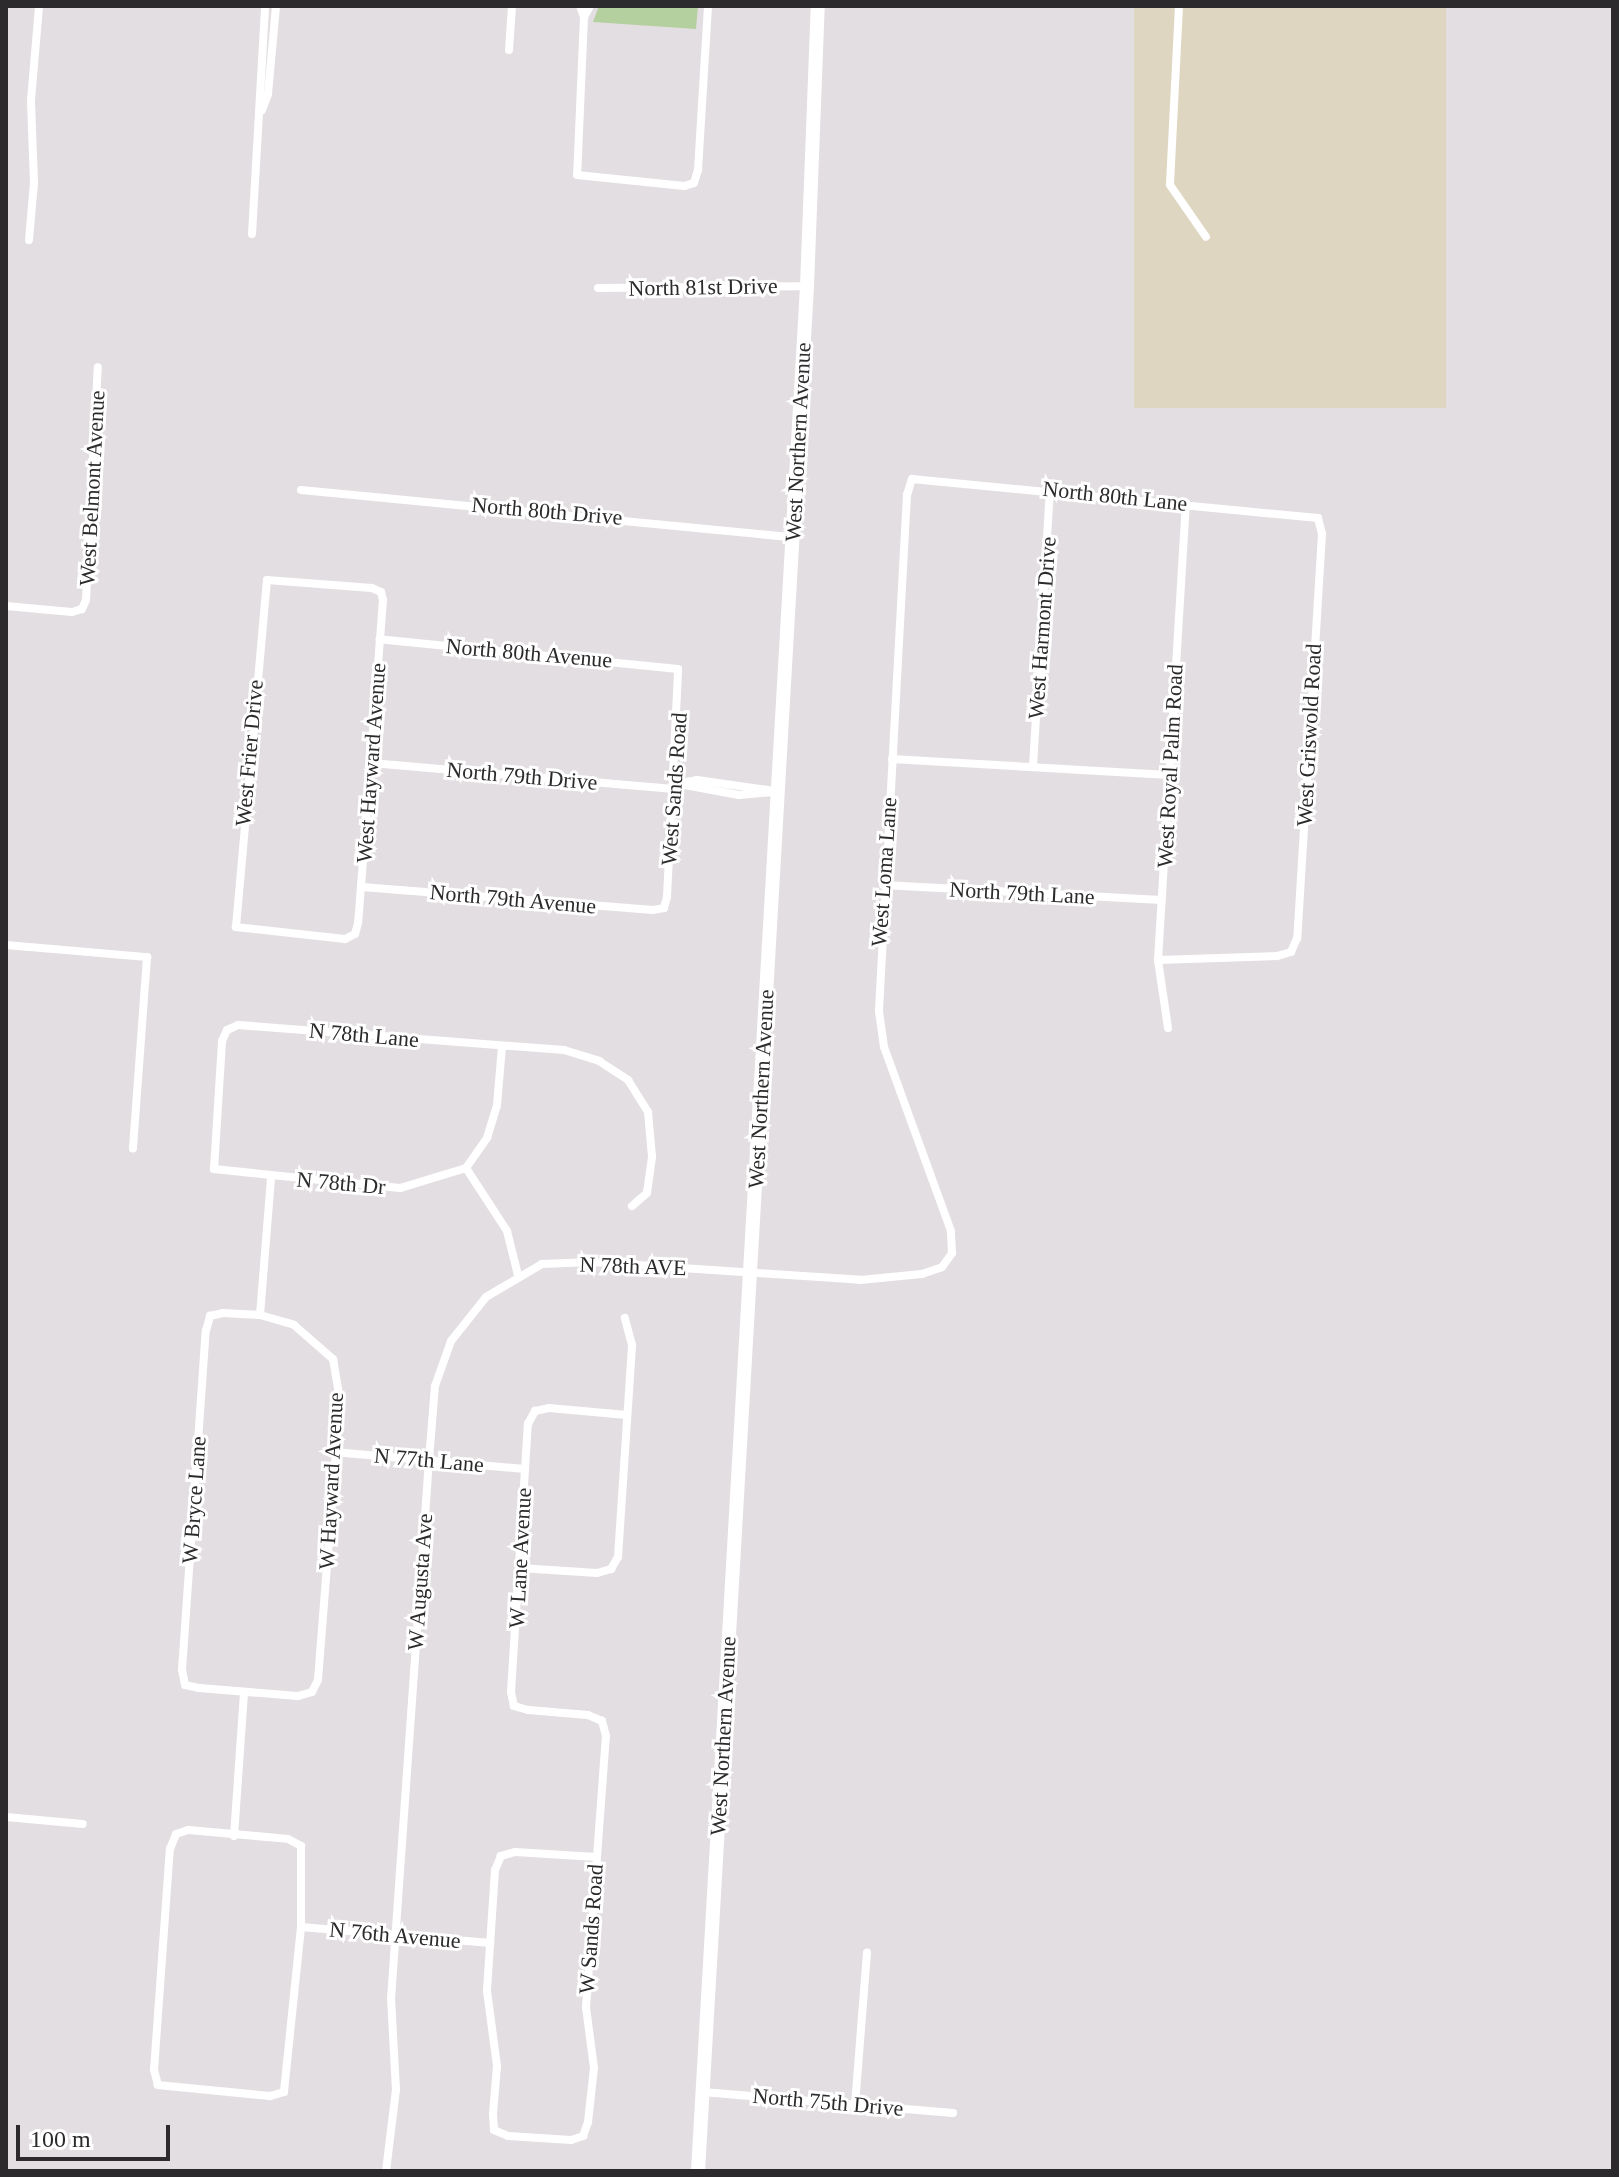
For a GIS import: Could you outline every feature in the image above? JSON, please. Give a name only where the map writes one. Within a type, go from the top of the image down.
[{"type":"main road","name":"West Northern Avenue","points":[[698,2171],[807,286],[818,6]]},
{"type":"street","points":[[29,240],[34,183],[31,100],[39,6]]},
{"type":"street","points":[[252,234],[265,6]]},
{"type":"street","points":[[261,111],[268,94],[276,6]]},
{"type":"street","points":[[509,50],[512,6]]},
{"type":"street","points":[[580,6],[584,17],[577,175],[694,183],[708,6]]},
{"type":"street","points":[[584,17],[590,6]]},
{"type":"street","points":[[1179,6],[1169,176],[1176,201],[1206,237]]},
{"type":"street","name":"North 81st Drive","points":[[598,288],[807,286]]},
{"type":"street","name":"West Belmont Avenue","points":[[6,606],[82,609],[98,367]]},
{"type":"street","name":"North 80th Lane","points":[[912,479],[1050,489],[1318,518]]},
{"type":"street","name":"West Loma Lane","points":[[751,1272],[894,1279],[942,1267],[952,1253],[951,1231],[884,1047],[877,973],[912,479]]},
{"type":"street","name":"West Harmont Drive","points":[[1033,766],[1050,489]]},
{"type":"street","name":"North 80th Drive","points":[[301,490],[792,537]]},
{"type":"street","name":"West Royal Palm Road","points":[[1168,1028],[1158,960],[1186,503]]},
{"type":"street","name":"West Griswold Road","points":[[1158,960],[1224,961],[1291,952],[1298,923],[1322,534],[1318,518]]},
{"type":"street","name":"West Hayward Avenue","points":[[267,580],[381,592],[362,887],[355,934]]},
{"type":"street","name":"West Frier Drive","points":[[267,580],[236,927],[345,939],[355,934]]},
{"type":"street","name":"North 80th Avenue","points":[[380,639],[678,669]]},
{"type":"street","name":"West Sands Road","points":[[664,908],[674,786],[678,669]]},
{"type":"street","points":[[892,759],[1169,775]]},
{"type":"street","name":"North 79th Drive","points":[[371,763],[674,786],[708,792],[777,792]]},
{"type":"street","points":[[708,792],[709,781]]},
{"type":"street","name":"North 79th Drive","points":[[674,786],[709,781],[777,792]]},
{"type":"street","name":"North 79th Lane","points":[[883,885],[1162,900]]},
{"type":"street","name":"North 79th Avenue","points":[[362,887],[664,908]]},
{"type":"street","points":[[6,945],[147,957],[133,1148]]},
{"type":"street","name":"N 78th Lane","points":[[214,1169],[222,1041],[227,1030],[238,1025],[502,1047]]},
{"type":"street","points":[[518,1275],[507,1231],[466,1168],[487,1138],[497,1105],[502,1047],[564,1050],[599,1061],[628,1080],[648,1112],[652,1157],[647,1193],[632,1206]]},
{"type":"street","name":"N 78th Dr","points":[[214,1169],[400,1188],[466,1168]]},
{"type":"street","points":[[260,1315],[271,1177]]},
{"type":"street","name":"N 78th AVE","points":[[518,1275],[542,1264],[592,1262],[751,1272]]},
{"type":"street","name":"W Augusta Ave","points":[[386,2171],[396,2090],[391,1999],[435,1386],[451,1341],[486,1297],[518,1275]]},
{"type":"street","name":"W Hayward Avenue","points":[[210,1316],[260,1315],[294,1325],[333,1359],[340,1400],[318,1680],[312,1692],[298,1696],[244,1692]]},
{"type":"street","name":"W Bryce Lane","points":[[210,1316],[182,1670],[185,1685],[244,1692]]},
{"type":"street","points":[[520,1568],[611,1569],[618,1557],[632,1345],[625,1318]]},
{"type":"street","name":"W Lane Avenue","points":[[602,1721],[514,1706],[528,1424],[535,1411],[627,1415]]},
{"type":"street","name":"N 77th Lane","points":[[334,1452],[525,1469]]},
{"type":"street","points":[[234,1836],[244,1692]]},
{"type":"street","name":"W Sands Road","points":[[490,1943],[487,1991],[497,2066],[494,2130],[508,2136],[583,2136],[594,2068],[586,2007],[606,1736],[602,1721]]},
{"type":"street","points":[[6,1817],[83,1824]]},
{"type":"street","points":[[188,1830],[288,1839],[301,1846],[301,1927],[284,2092],[270,2096],[158,2085],[154,2070],[170,1849],[176,1834],[188,1830]]},
{"type":"street","points":[[490,1943],[501,1856],[596,1857]]},
{"type":"street","name":"N 76th Avenue","points":[[301,1927],[490,1943]]},
{"type":"street","points":[[855,2105],[867,1952]]},
{"type":"street","name":"North 75th Drive","points":[[703,2092],[953,2113]]},
{"type":"shaded area","points":[[1134,6],[1446,6],[1446,408],[1134,408]]},
{"type":"green space","points":[[599,6],[698,6],[696,29],[593,22]]}]
